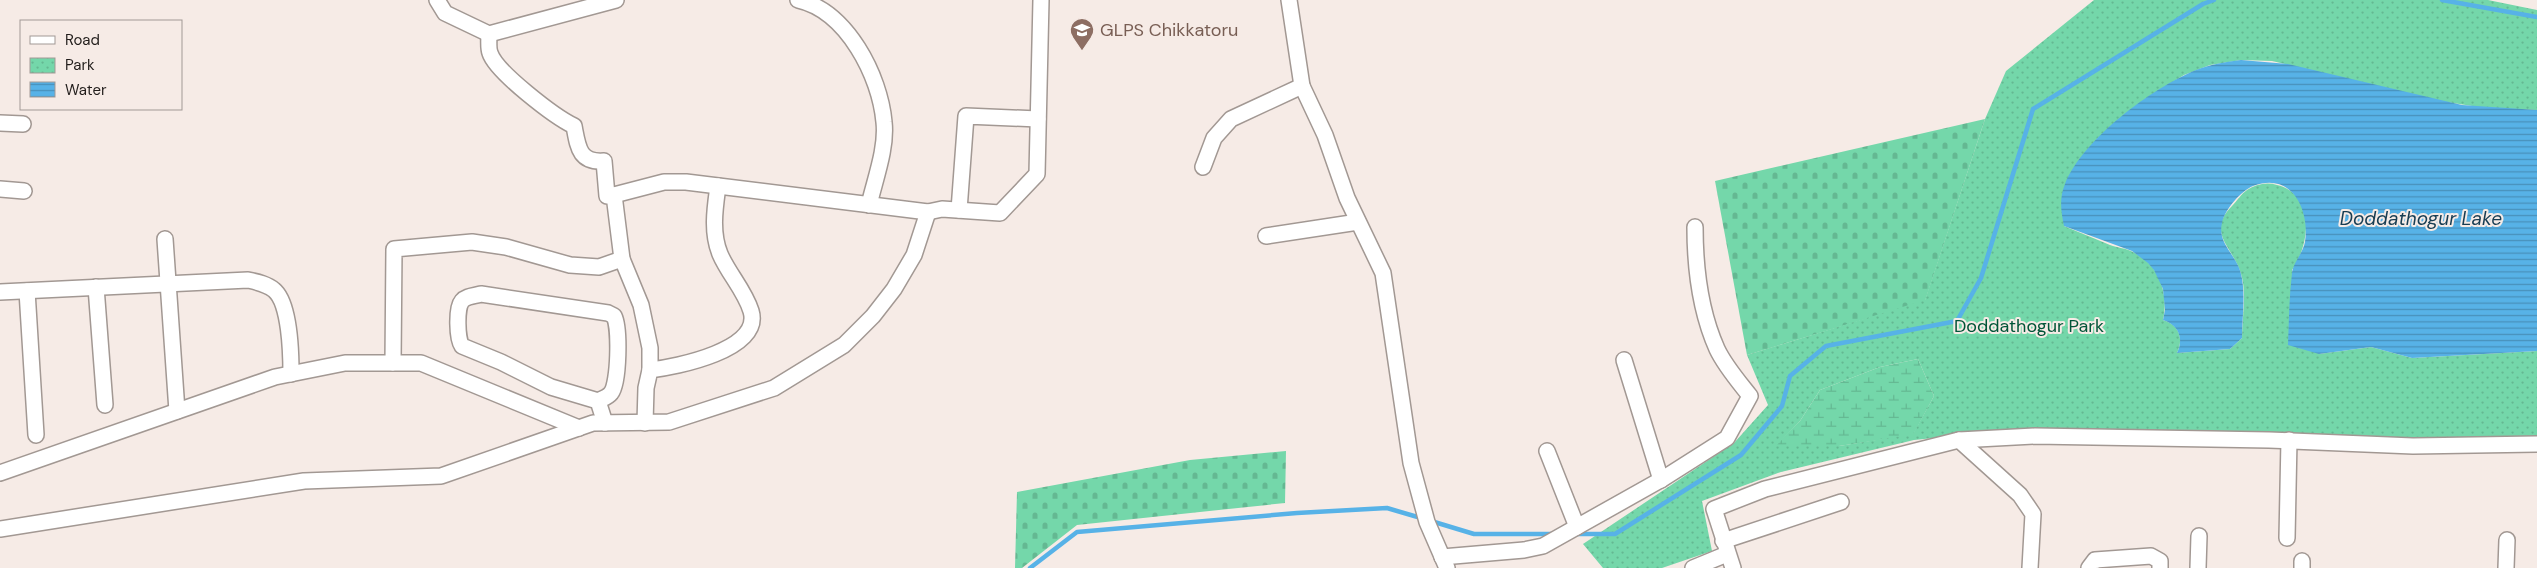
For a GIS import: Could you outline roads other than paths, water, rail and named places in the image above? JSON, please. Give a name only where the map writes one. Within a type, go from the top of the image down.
[{"type":"street","points":[[437,0],[446,13],[489,34],[616,0]]},
{"type":"street","points":[[798,0],[805,2],[840,23],[858,46],[880,98],[885,123],[869,205]]},
{"type":"street","points":[[489,34],[490,53],[499,66],[540,104],[561,120],[574,126],[578,150],[586,158],[594,162],[604,161],[607,196],[664,182],[686,182],[928,212],[942,209],[1000,213],[1037,174],[1041,0]]},
{"type":"street","points":[[1289,0],[1302,86],[1325,135],[1347,198],[1383,273],[1411,463],[1427,522],[1445,562],[1543,546],[1661,480],[1727,438],[1750,396],[1718,350],[1708,325],[1695,263],[1695,227]]},
{"type":"street","points":[[1203,167],[1214,138],[1231,119],[1302,86]]},
{"type":"street","points":[[959,210],[966,116],[1038,119]]},
{"type":"street","points":[[0,123],[23,124]]},
{"type":"street","points":[[650,370],[678,367],[710,356],[748,334],[752,324],[751,312],[720,253],[714,214],[718,186]]},
{"type":"street","points":[[0,189],[24,191]]},
{"type":"street","points":[[614,195],[622,259],[641,305],[650,348],[645,423]]},
{"type":"street","points":[[0,530],[304,481],[441,476],[593,423],[669,422],[774,388],[812,367],[844,345],[894,290],[914,255],[928,212]]},
{"type":"street","points":[[1266,236],[1358,222]]},
{"type":"street","points":[[165,240],[177,411]]},
{"type":"street","points":[[392,363],[394,249],[472,242],[506,247],[570,265],[598,267],[622,259]]},
{"type":"street","points":[[0,292],[248,280],[264,284],[275,291],[282,301],[289,335],[291,374]]},
{"type":"street","points":[[96,287],[105,405]]},
{"type":"street","points":[[27,291],[36,434]]},
{"type":"street","points":[[481,294],[608,313],[614,316],[618,348],[614,387],[610,395],[598,401],[552,387],[501,362],[462,346],[458,334],[460,304],[463,299],[481,294]]},
{"type":"street","points":[[1624,360],[1661,480]]},
{"type":"street","points":[[0,472],[275,377],[345,363],[421,363],[579,428]]},
{"type":"street","points":[[598,401],[605,423]]},
{"type":"street","points":[[1733,568],[1714,509],[1765,489],[1959,440],[2035,436],[2289,440],[2413,446],[2537,444]]},
{"type":"street","points":[[1959,440],[2020,495],[2033,514],[2030,568]]},
{"type":"street","points":[[2287,538],[2289,440]]},
{"type":"street","points":[[1547,451],[1577,527]]},
{"type":"street","points":[[1693,568],[1725,547],[1841,502]]},
{"type":"street","points":[[2198,568],[2200,536]]},
{"type":"street","points":[[2506,568],[2507,540]]},
{"type":"street","points":[[2089,568],[2095,560],[2151,556],[2160,561],[2160,568]]},
{"type":"water","name":"Doddathogur Lake","points":[[2241,60],[2288,64],[2462,105],[2537,110],[2537,351],[2412,358],[2371,347],[2319,354],[2288,345],[2292,273],[2305,242],[2306,230],[2301,206],[2296,196],[2278,184],[2267,183],[2248,188],[2239,196],[2226,212],[2222,223],[2222,237],[2241,274],[2244,298],[2242,338],[2230,349],[2177,353],[2180,343],[2179,333],[2173,325],[2163,320],[2165,310],[2163,289],[2154,270],[2132,251],[2064,226],[2061,210],[2062,194],[2074,167],[2087,150],[2103,133],[2140,102],[2178,78],[2196,70]]},
{"type":"waterway","points":[[1575,534],[1615,534],[1741,455],[1782,406],[1790,376],[1826,346],[1957,321],[1981,278],[2033,109],[2203,4],[2214,0]]},
{"type":"waterway","points":[[2442,0],[2537,17]]},
{"type":"waterway","points":[[1030,568],[1077,532],[1297,513],[1387,508],[1421,518]]},
{"type":"waterway","points":[[1431,521],[1474,534],[1554,534]]},
{"type":"place","name":"GLPS Chikkatoru","points":[[1082,51]]},
{"type":"park label","name":"Doddathogur Park","points":[[2029,326]]}]
